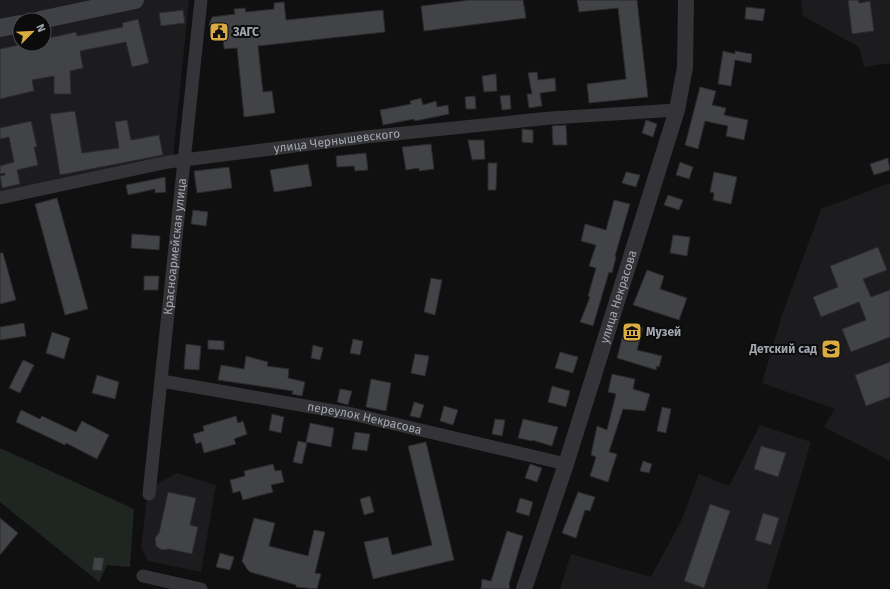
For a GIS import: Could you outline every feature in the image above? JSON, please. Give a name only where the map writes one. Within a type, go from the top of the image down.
[{"type":"main road","points":[[52,17],[135,0]]},
{"type":"main road","points":[[0,28],[12,26]]},
{"type":"street","name":"Красноармейская улица","points":[[149,494],[201,0]]},
{"type":"street","name":"улица Некрасова","points":[[524,589],[566,464],[677,110],[685,67],[686,0]]},
{"type":"street","name":"улица Чернышевского","points":[[0,198],[183,160],[365,137],[558,118],[677,110]]},
{"type":"street","name":"переулок Некрасова","points":[[162,381],[352,414],[566,464]]},
{"type":"street","points":[[142,576],[201,589]]},
{"type":"shaded area","points":[[0,0],[189,0],[172,167],[0,202]]},
{"type":"shaded area","points":[[801,0],[890,0],[890,63],[864,67],[859,47],[803,16]]},
{"type":"shaded area","name":"Детский сад","points":[[890,183],[890,461],[824,427],[835,409],[762,383],[782,315],[821,209]]},
{"type":"shaded area","points":[[760,425],[811,442],[767,589],[560,589],[571,554],[651,577],[681,521],[699,474],[729,486]]},
{"type":"shaded area","points":[[0,448],[134,509],[130,567],[107,565],[99,582],[0,502]]},
{"type":"shaded area","points":[[177,473],[216,485],[201,572],[148,561],[141,547],[148,489]]},
{"type":"building","points":[[470,0],[523,0],[526,18],[424,31],[421,6]]},
{"type":"building","points":[[577,0],[637,0],[648,97],[589,103],[587,84],[626,79],[618,8],[579,12]]},
{"type":"building","points":[[848,0],[858,0],[859,3],[870,1],[874,31],[852,34]]},
{"type":"building","points":[[284,2],[286,20],[383,10],[385,32],[258,46],[263,92],[272,91],[275,113],[244,117],[237,48],[224,49],[223,35],[211,28],[209,25],[212,17],[235,14],[234,9],[245,8],[246,12],[274,9],[274,3]]},
{"type":"building","points":[[746,7],[765,9],[763,21],[745,19]]},
{"type":"building","points":[[183,10],[185,23],[161,26],[159,13]]},
{"type":"building","points":[[138,19],[149,63],[132,67],[126,42],[80,51],[83,68],[70,71],[71,94],[54,94],[54,76],[32,80],[34,91],[0,99],[0,49],[12,46],[12,52],[52,52],[52,37],[76,32],[77,36],[123,27],[122,23]]},
{"type":"building","points":[[723,51],[735,54],[735,51],[752,54],[751,63],[735,60],[731,86],[718,84]]},
{"type":"building","points":[[537,72],[538,80],[555,78],[556,91],[540,93],[542,106],[529,108],[527,94],[532,94],[528,73]]},
{"type":"building","points":[[496,74],[497,91],[484,92],[482,76]]},
{"type":"building","points":[[700,87],[716,91],[712,105],[726,108],[724,115],[748,120],[744,140],[726,136],[728,126],[705,121],[698,149],[685,145]]},
{"type":"building","points":[[510,95],[511,109],[502,110],[500,96]]},
{"type":"building","points":[[475,96],[476,109],[466,109],[465,97]]},
{"type":"building","points":[[421,98],[423,105],[436,101],[437,107],[448,105],[449,114],[415,121],[414,119],[383,125],[380,110],[411,104],[410,101]]},
{"type":"building","points":[[75,111],[82,153],[119,148],[115,122],[127,120],[131,140],[159,135],[163,155],[60,175],[50,114]]},
{"type":"building","points":[[646,120],[657,124],[653,137],[642,133]]},
{"type":"building","points":[[31,121],[37,147],[34,147],[38,165],[17,170],[20,184],[2,188],[0,176],[5,175],[5,173],[0,174],[0,166],[14,162],[9,137],[0,139],[0,128]]},
{"type":"building","points":[[566,125],[567,145],[553,145],[552,126]]},
{"type":"building","points":[[522,129],[533,130],[533,143],[522,142]]},
{"type":"building","points":[[468,140],[484,140],[485,159],[472,160]]},
{"type":"building","points":[[431,144],[434,169],[419,171],[419,168],[406,170],[402,147]]},
{"type":"building","points":[[366,153],[368,170],[355,171],[354,166],[337,167],[336,156]]},
{"type":"building","points":[[888,158],[890,170],[874,175],[870,164]]},
{"type":"building","points":[[680,162],[693,167],[689,179],[676,175]]},
{"type":"building","points":[[488,163],[497,163],[496,190],[488,190]]},
{"type":"building","points":[[308,164],[312,186],[274,192],[270,170]]},
{"type":"building","points":[[229,167],[232,188],[197,193],[194,171]]},
{"type":"building","points":[[626,172],[640,175],[636,187],[622,183]]},
{"type":"building","points":[[714,172],[737,177],[731,204],[713,200],[714,193],[710,192]]},
{"type":"building","points":[[165,177],[166,192],[155,193],[155,189],[128,195],[126,185]]},
{"type":"building","points":[[668,195],[683,200],[679,210],[664,205]]},
{"type":"building","points":[[57,198],[88,309],[65,315],[35,204]]},
{"type":"building","points":[[614,200],[630,204],[615,256],[612,273],[609,272],[593,326],[580,322],[590,297],[588,296],[596,268],[589,266],[596,245],[581,241],[585,224],[606,230]]},
{"type":"building","points":[[193,210],[208,212],[206,226],[191,224]]},
{"type":"building","points":[[132,234],[160,236],[159,250],[131,248]]},
{"type":"building","points":[[673,235],[690,237],[687,256],[670,253]]},
{"type":"building","points":[[878,247],[887,270],[863,279],[871,297],[890,290],[890,337],[851,352],[842,329],[866,320],[859,302],[821,317],[813,297],[838,287],[830,266]]},
{"type":"building","points":[[0,253],[3,253],[16,300],[0,304]]},
{"type":"building","points":[[647,270],[664,276],[660,289],[687,298],[679,320],[633,305]]},
{"type":"building","points":[[144,276],[159,276],[158,290],[144,290]]},
{"type":"building","points":[[431,278],[442,280],[435,315],[424,312]]},
{"type":"building","points":[[24,323],[26,336],[0,340],[0,327]]},
{"type":"building","points":[[626,323],[643,328],[637,350],[662,356],[659,367],[657,366],[656,370],[617,358]]},
{"type":"building","points":[[52,332],[70,338],[64,359],[46,353]]},
{"type":"building","points":[[353,339],[363,341],[360,355],[350,353]]},
{"type":"building","points":[[208,340],[224,341],[224,350],[208,349]]},
{"type":"building","points":[[186,344],[201,346],[199,370],[184,369]]},
{"type":"building","points":[[313,345],[323,348],[320,360],[311,358]]},
{"type":"building","points":[[560,352],[578,357],[573,373],[555,368]]},
{"type":"building","points":[[415,354],[429,356],[425,376],[411,373]]},
{"type":"building","points":[[246,356],[268,362],[267,366],[289,369],[288,378],[305,382],[302,396],[292,394],[293,391],[218,380],[221,365],[244,369]]},
{"type":"building","points":[[23,360],[34,365],[20,393],[9,388]]},
{"type":"building","points":[[890,362],[890,397],[866,406],[855,375]]},
{"type":"building","points":[[612,374],[635,379],[633,389],[650,394],[645,411],[623,409],[609,452],[617,454],[608,482],[590,476],[596,457],[591,455],[597,426],[607,430],[616,394],[608,392]]},
{"type":"building","points":[[97,375],[119,382],[115,399],[92,393]]},
{"type":"building","points":[[371,379],[391,383],[386,411],[366,407]]},
{"type":"building","points":[[552,386],[570,391],[566,407],[548,402]]},
{"type":"building","points":[[340,389],[352,391],[348,405],[337,402]]},
{"type":"building","points":[[414,402],[424,405],[420,418],[410,416]]},
{"type":"building","points":[[444,406],[458,410],[453,425],[440,421]]},
{"type":"building","points":[[662,407],[671,409],[666,433],[657,431]]},
{"type":"building","points":[[21,410],[40,419],[42,416],[76,432],[82,421],[109,435],[97,459],[66,443],[65,445],[16,422]]},
{"type":"building","points":[[272,414],[284,417],[281,433],[269,430]]},
{"type":"building","points":[[236,416],[238,423],[243,421],[247,434],[234,439],[236,444],[204,453],[201,442],[196,444],[193,434],[204,431],[203,426]]},
{"type":"building","points":[[495,419],[505,420],[502,436],[492,434]]},
{"type":"building","points":[[523,419],[558,427],[552,446],[532,440],[518,438]]},
{"type":"building","points":[[310,423],[334,428],[331,447],[306,442]]},
{"type":"building","points":[[355,432],[370,434],[367,451],[352,449]]},
{"type":"building","points":[[298,441],[307,443],[302,464],[293,462]]},
{"type":"building","points":[[426,442],[454,560],[373,579],[364,542],[388,537],[392,555],[432,545],[408,446]]},
{"type":"building","points":[[761,446],[786,453],[778,477],[754,469]]},
{"type":"building","points":[[643,461],[652,464],[649,473],[640,471]]},
{"type":"building","points":[[273,464],[275,471],[281,470],[284,482],[271,485],[273,492],[243,500],[240,491],[233,493],[230,480],[245,476],[244,471]]},
{"type":"building","points":[[530,464],[542,468],[537,482],[525,478]]},
{"type":"building","points":[[168,492],[196,498],[190,525],[198,527],[192,554],[169,549],[162,550],[156,546],[155,538],[159,533]]},
{"type":"building","points":[[578,492],[595,497],[590,511],[585,510],[576,538],[562,533]]},
{"type":"building","points":[[370,496],[374,512],[364,515],[360,499]]},
{"type":"building","points":[[520,498],[533,502],[529,516],[516,512]]},
{"type":"building","points":[[710,504],[730,511],[704,588],[684,581]]},
{"type":"building","points":[[763,513],[779,518],[771,545],[755,540]]},
{"type":"building","points":[[0,518],[18,533],[0,555]]},
{"type":"building","points":[[254,518],[275,523],[269,546],[308,556],[314,530],[325,532],[315,573],[321,574],[317,589],[296,587],[296,585],[250,572],[247,569],[242,561]]},
{"type":"building","points":[[507,531],[523,536],[509,584],[510,589],[481,589],[482,579],[491,581]]},
{"type":"building","points":[[220,553],[234,557],[230,570],[216,567]]},
{"type":"building","points":[[94,557],[104,558],[102,571],[92,570]]},
{"type":"place","name":"ЗАГС","points":[[219,32]]},
{"type":"place","name":"Музей","points":[[632,332]]},
{"type":"place","name":"Детский сад","points":[[831,349]]}]
